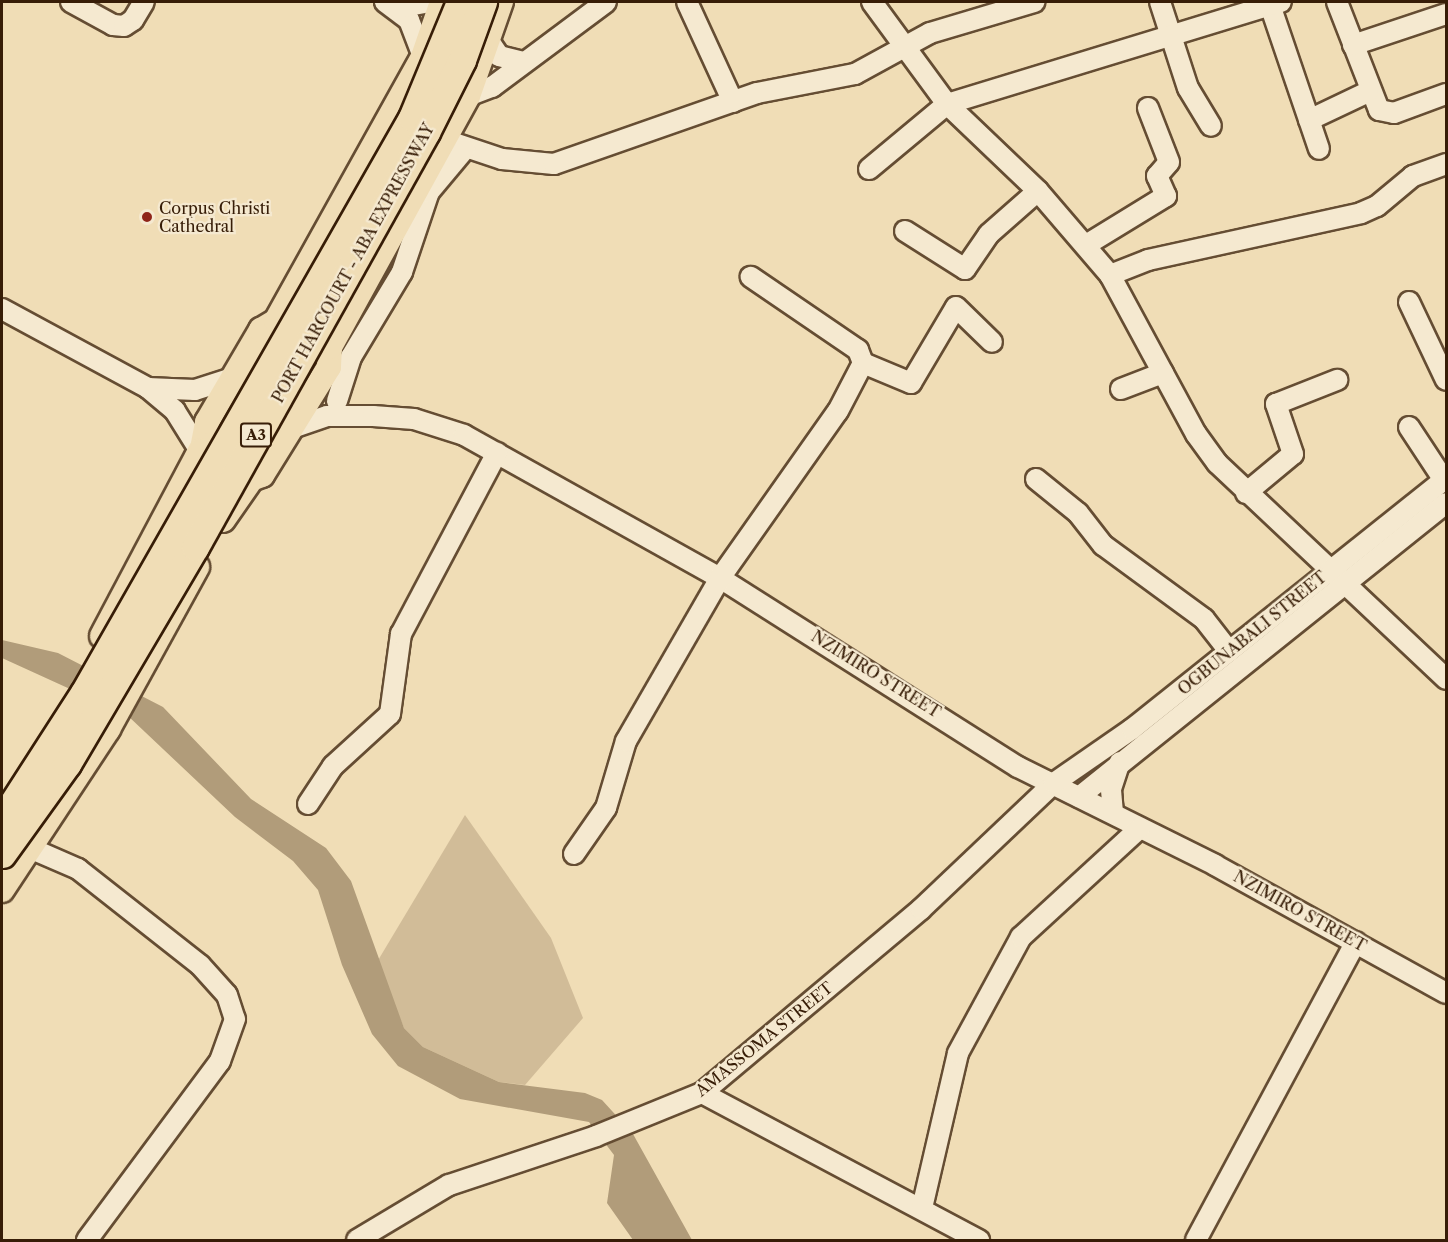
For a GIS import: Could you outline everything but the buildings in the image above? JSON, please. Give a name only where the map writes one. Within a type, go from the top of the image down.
[{"type":"highway","name":"PORT HARCOURT - ABA EXPRESSWAY","points":[[2,820],[90,682],[412,118],[442,56],[460,2]]},
{"type":"highway","name":"PORT HARCOURT - ABA EXPRESSWAY","points":[[2,854],[67,764],[195,547],[426,132],[462,60],[483,2]]},
{"type":"main road","points":[[2,799],[97,646],[200,451],[203,430],[232,378],[261,330],[276,321],[423,57],[442,2]]},
{"type":"main road","points":[[2,890],[32,849],[108,729],[232,505],[250,481],[267,469],[325,374],[330,347],[455,144],[468,96],[501,2]]},
{"type":"main road","points":[[276,321],[308,323],[330,347]]},
{"type":"main road","points":[[200,451],[205,469],[218,480],[250,481]]},
{"type":"street","points":[[71,2],[113,25],[124,26],[133,20],[144,2]]},
{"type":"street","points":[[391,5],[428,2]]},
{"type":"street","points":[[468,96],[480,95],[606,2]]},
{"type":"street","points":[[687,2],[733,102]]},
{"type":"street","points":[[872,2],[905,50],[947,104],[1038,191],[1086,244],[1110,275],[1196,434],[1246,493],[1332,569],[1446,679]]},
{"type":"street","points":[[337,401],[351,357],[402,272],[429,192],[455,144],[502,159],[554,164],[733,102],[800,83],[855,74],[905,50],[930,33],[1034,2]]},
{"type":"street","points":[[1160,2],[1188,88],[1211,126]]},
{"type":"street","points":[[1337,2],[1368,92],[1386,113],[1446,94]]},
{"type":"street","points":[[869,169],[947,104],[1170,38],[1274,3],[1319,149]]},
{"type":"street","points":[[391,5],[414,30],[423,57]]},
{"type":"street","points":[[1353,45],[1446,14]]},
{"type":"street","points":[[489,40],[500,56],[523,62]]},
{"type":"street","points":[[1309,120],[1368,92]]},
{"type":"street","points":[[1086,244],[1166,196],[1157,176],[1169,162],[1148,108]]},
{"type":"street","points":[[1110,275],[1148,260],[1361,213],[1377,206],[1413,176],[1446,164]]},
{"type":"street","points":[[905,231],[965,268],[989,234],[1038,191]]},
{"type":"street","points":[[751,277],[858,350],[863,363],[910,383],[956,307],[992,342]]},
{"type":"street","points":[[1409,302],[1446,380]]},
{"type":"street","points":[[2,309],[148,388],[175,411],[200,451]]},
{"type":"street","points":[[574,854],[606,808],[626,741],[720,578],[838,411],[863,363]]},
{"type":"street","points":[[1121,389],[1163,373]]},
{"type":"street","points":[[325,374],[337,401],[373,416]]},
{"type":"street","points":[[148,388],[195,390],[232,378]]},
{"type":"street","points":[[1246,493],[1293,454],[1276,404],[1338,380]]},
{"type":"street","name":"NZIMIRO STREET","points":[[292,428],[327,416],[373,416],[442,426],[496,453],[720,578],[1018,767],[1113,813],[1356,942],[1446,993]]},
{"type":"street","points":[[1409,427],[1445,479]]},
{"type":"street","points":[[308,804],[333,766],[390,714],[401,634],[496,453]]},
{"type":"street","points":[[1036,479],[1078,513],[1103,545],[1204,619],[1229,651]]},
{"type":"street","name":"OGBUNABALI STREET","points":[[1054,783],[1111,746],[1445,479]]},
{"type":"street","name":"OGBUNABALI STREET","points":[[1079,797],[1119,762],[1348,584],[1446,503]]},
{"type":"street","points":[[1113,813],[1111,789],[1119,762]]},
{"type":"street","name":"AMASSOMA STREET","points":[[357,1240],[449,1185],[596,1136],[702,1093],[921,909],[1054,783]]},
{"type":"street","points":[[922,1208],[958,1053],[1021,937],[1140,828]]},
{"type":"street","points":[[32,849],[78,869],[201,965],[227,995],[235,1018],[220,1061],[87,1240]]},
{"type":"street","points":[[1196,1240],[1356,942]]},
{"type":"street","points":[[702,1093],[979,1240]]},
{"type":"shaded area","points":[[2,640],[58,653],[163,707],[251,799],[326,848],[351,881],[404,1028],[423,1047],[499,1082],[585,1093],[602,1100],[633,1134],[692,1240],[633,1240],[607,1203],[614,1155],[589,1122],[460,1099],[398,1066],[372,1034],[342,965],[318,890],[293,861],[235,817],[127,715],[2,658]]},
{"type":"shaded area","points":[[465,815],[551,938],[583,1018],[525,1085],[499,1082],[423,1047],[404,1028],[377,962]]},
{"type":"place","name":"Corpus Christi Cathedral","points":[[147,217]]}]
